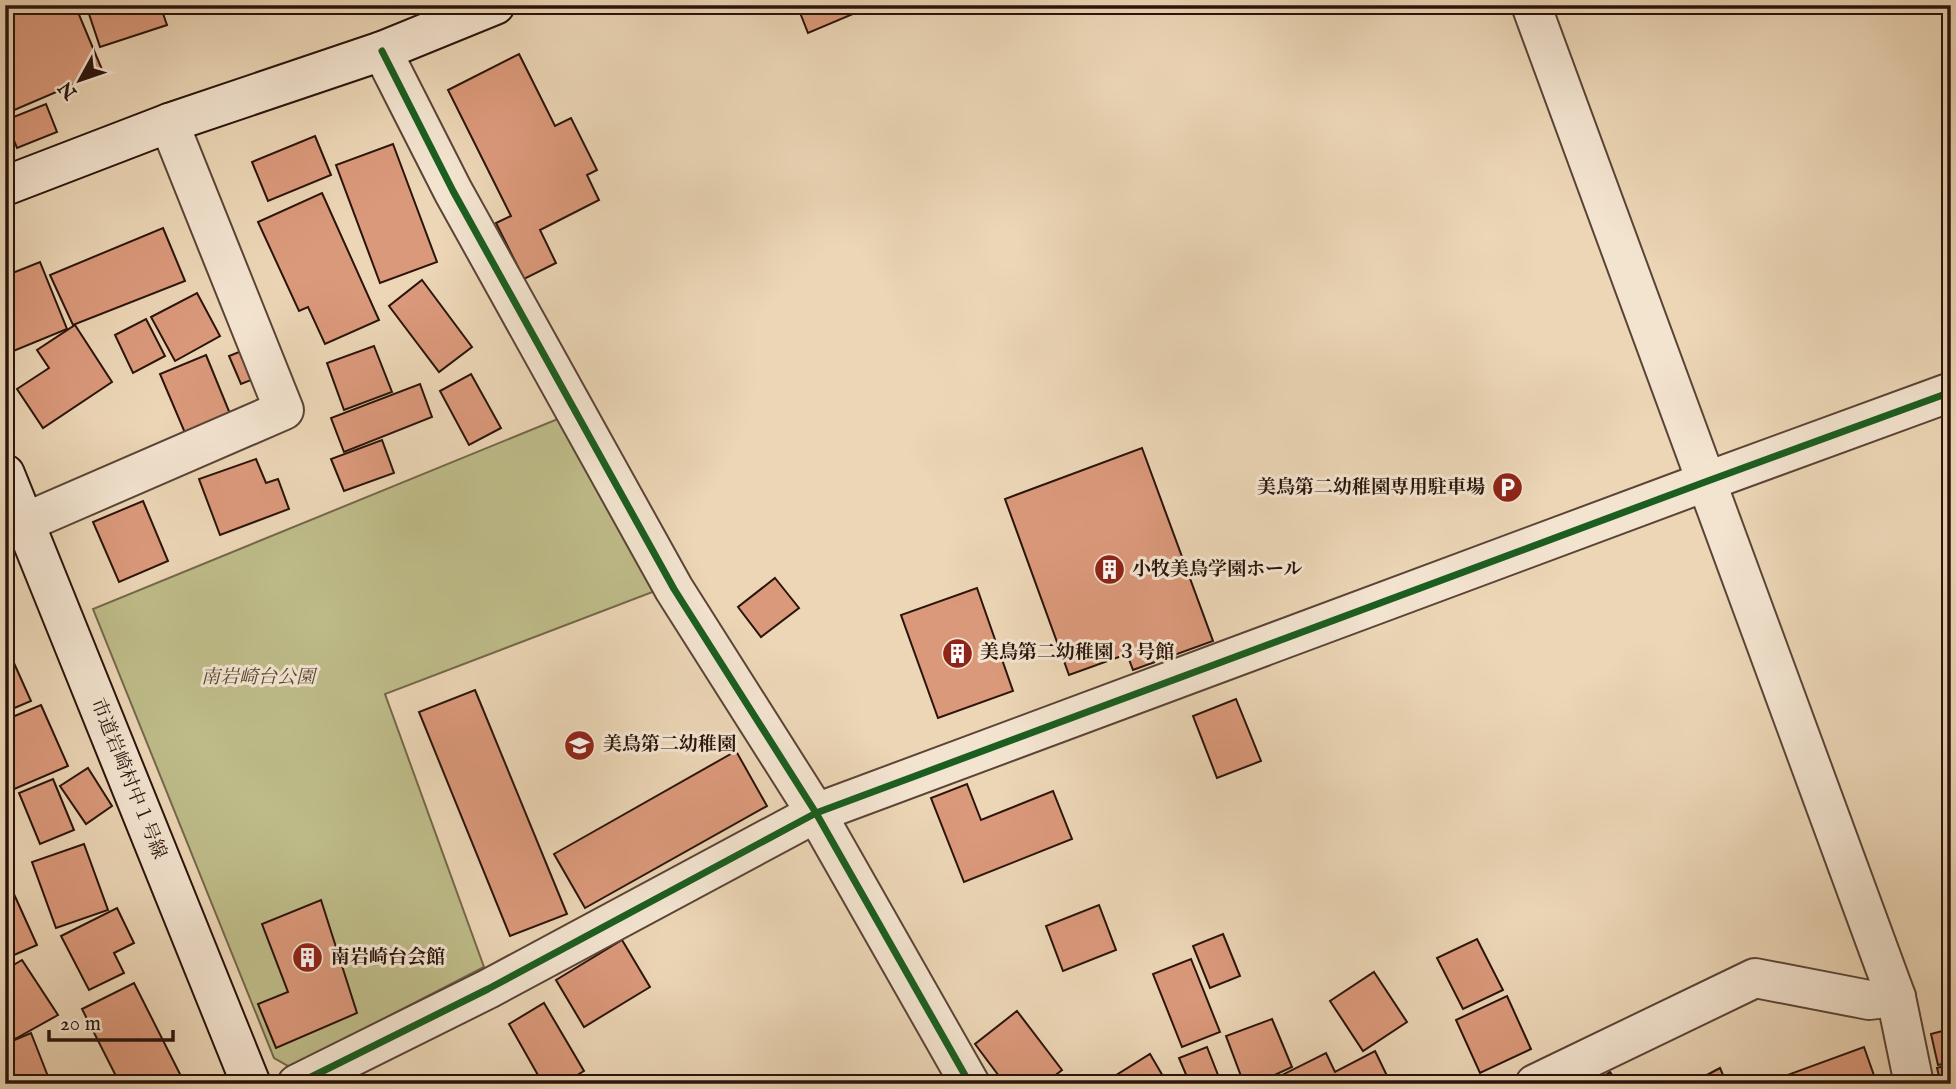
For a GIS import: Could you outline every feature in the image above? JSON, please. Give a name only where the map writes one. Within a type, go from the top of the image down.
[{"type":"street","points":[[5,186],[169,122],[383,51],[495,5]]},
{"type":"street","points":[[1531,5],[1896,998],[1914,1084]]},
{"type":"street","points":[[383,51],[453,191],[674,589],[816,813],[970,1084]]},
{"type":"street","points":[[15,527],[284,410],[169,122]]},
{"type":"street","points":[[297,1084],[488,989],[816,813],[1951,392]]},
{"type":"street","name":"市道岩崎村中１号線","points":[[5,474],[15,527],[251,1084]]},
{"type":"street","points":[[1535,1084],[1755,978],[1869,1000],[1896,998]]},
{"type":"green space","name":"南岩崎台公園","points":[[565,416],[663,588],[385,694],[484,967],[290,1067],[274,1058],[93,609]]},
{"type":"building","points":[[5,5],[14,5],[17,13],[36,5],[75,5],[103,72],[5,114]]},
{"type":"building","points":[[86,5],[160,5],[167,25],[100,47]]},
{"type":"building","points":[[797,5],[871,5],[872,6],[808,33]]},
{"type":"building","points":[[519,54],[555,126],[571,118],[597,170],[587,175],[599,200],[540,230],[556,263],[524,279],[496,223],[511,216],[448,90]]},
{"type":"building","points":[[46,104],[57,132],[17,148],[6,120]]},
{"type":"building","points":[[315,136],[331,175],[268,201],[252,162]]},
{"type":"building","points":[[393,144],[437,262],[380,283],[336,165]]},
{"type":"building","points":[[322,193],[379,320],[325,344],[308,307],[299,311],[258,222]]},
{"type":"building","points":[[163,228],[185,281],[73,325],[50,275]]},
{"type":"building","points":[[40,262],[67,329],[11,352],[5,338],[5,276]]},
{"type":"building","points":[[422,280],[472,347],[439,372],[389,306]]},
{"type":"building","points":[[197,293],[220,336],[175,361],[151,317]]},
{"type":"building","points":[[146,319],[165,356],[133,373],[115,335]]},
{"type":"building","points":[[75,325],[112,382],[43,428],[17,389],[49,368],[37,350]]},
{"type":"building","points":[[374,346],[392,392],[344,410],[327,363]]},
{"type":"building","points":[[249,348],[261,376],[241,384],[229,356]]},
{"type":"building","points":[[206,355],[233,421],[188,440],[160,374]]},
{"type":"building","points":[[471,374],[501,428],[469,445],[440,391]]},
{"type":"building","points":[[420,384],[432,417],[344,452],[331,418]]},
{"type":"building","points":[[382,440],[394,473],[344,491],[331,459]]},
{"type":"building","name":"小牧美鳥学園ホール","points":[[1142,448],[1213,641],[1133,670],[1127,654],[1069,675],[1005,499]]},
{"type":"building","points":[[256,459],[266,483],[278,479],[289,509],[220,535],[199,479]]},
{"type":"building","points":[[143,501],[168,561],[119,582],[93,522]]},
{"type":"building","points":[[775,578],[799,608],[761,637],[738,607]]},
{"type":"building","name":"美鳥第二幼稚園 ３号館","points":[[977,588],[1013,691],[938,718],[901,615]]},
{"type":"building","points":[[5,643],[31,701],[5,712]]},
{"type":"building","points":[[475,690],[567,914],[510,936],[419,712]]},
{"type":"building","points":[[1236,699],[1261,761],[1217,778],[1193,716]]},
{"type":"building","points":[[41,705],[68,766],[5,793],[5,720]]},
{"type":"building","points":[[736,751],[767,806],[585,908],[554,854]]},
{"type":"building","points":[[88,768],[112,806],[86,824],[60,786]]},
{"type":"building","points":[[53,779],[74,830],[40,844],[19,793]]},
{"type":"building","points":[[967,784],[981,820],[1053,791],[1072,839],[964,882],[931,798]]},
{"type":"building","points":[[84,844],[108,910],[56,928],[32,862]]},
{"type":"building","points":[[13,892],[37,945],[5,959],[5,895]]},
{"type":"building","name":"南岩崎台会館","points":[[321,900],[357,1013],[276,1048],[258,1004],[288,992],[262,924]]},
{"type":"building","points":[[1099,905],[1116,950],[1063,971],[1046,926]]},
{"type":"building","points":[[117,908],[134,943],[114,953],[124,973],[89,990],[61,936]]},
{"type":"building","points":[[1223,934],[1240,976],[1210,988],[1193,946]]},
{"type":"building","points":[[1477,939],[1503,990],[1463,1009],[1437,958]]},
{"type":"building","points":[[622,940],[650,987],[584,1027],[556,980]]},
{"type":"building","points":[[1191,959],[1220,1032],[1182,1047],[1153,974]]},
{"type":"building","points":[[22,960],[58,1015],[15,1039],[5,1023],[5,970]]},
{"type":"building","points":[[1374,972],[1407,1022],[1363,1051],[1330,1001]]},
{"type":"building","points":[[134,983],[185,1084],[120,1084],[82,1009]]},
{"type":"building","points":[[1507,996],[1531,1049],[1480,1073],[1456,1020]]},
{"type":"building","points":[[544,1003],[584,1071],[562,1084],[543,1084],[509,1024]]},
{"type":"building","points":[[1017,1011],[1062,1070],[1044,1084],[1005,1084],[975,1044]]},
{"type":"building","points":[[1272,1019],[1292,1067],[1255,1084],[1244,1084],[1226,1036]]},
{"type":"building","points":[[1950,1029],[1951,1062],[1938,1065],[1931,1034]]},
{"type":"building","points":[[31,1033],[49,1079],[38,1084],[12,1084],[5,1068],[5,1044]]},
{"type":"building","points":[[1207,1047],[1220,1080],[1212,1084],[1190,1084],[1179,1058]]},
{"type":"building","points":[[1864,1047],[1877,1084],[1776,1084],[1774,1080]]},
{"type":"building","points":[[1375,1051],[1391,1084],[1264,1084],[1326,1053],[1335,1072]]},
{"type":"building","points":[[1150,1054],[1167,1083],[1102,1084]]},
{"type":"building","points":[[1951,1064],[1951,1084],[1941,1084],[1937,1068]]},
{"type":"building","points":[[1720,1068],[1727,1084],[1690,1084]]},
{"type":"building","points":[[1610,1072],[1618,1084],[1594,1084]]},
{"type":"cycle path","points":[[382,51],[453,191],[674,589],[816,813],[970,1084]]},
{"type":"cycle path","points":[[297,1084],[488,989],[816,813],[1951,392]]},
{"type":"place","name":"美鳥第二幼稚園専用駐車場","points":[[1508,488]]},
{"type":"place","name":"小牧美鳥学園ホール","points":[[1109,570]]},
{"type":"place","name":"美鳥第二幼稚園 ３号館","points":[[957,653]]},
{"type":"place","name":"美鳥第二幼稚園","points":[[580,745]]},
{"type":"place","name":"南岩崎台会館","points":[[308,958]]}]
